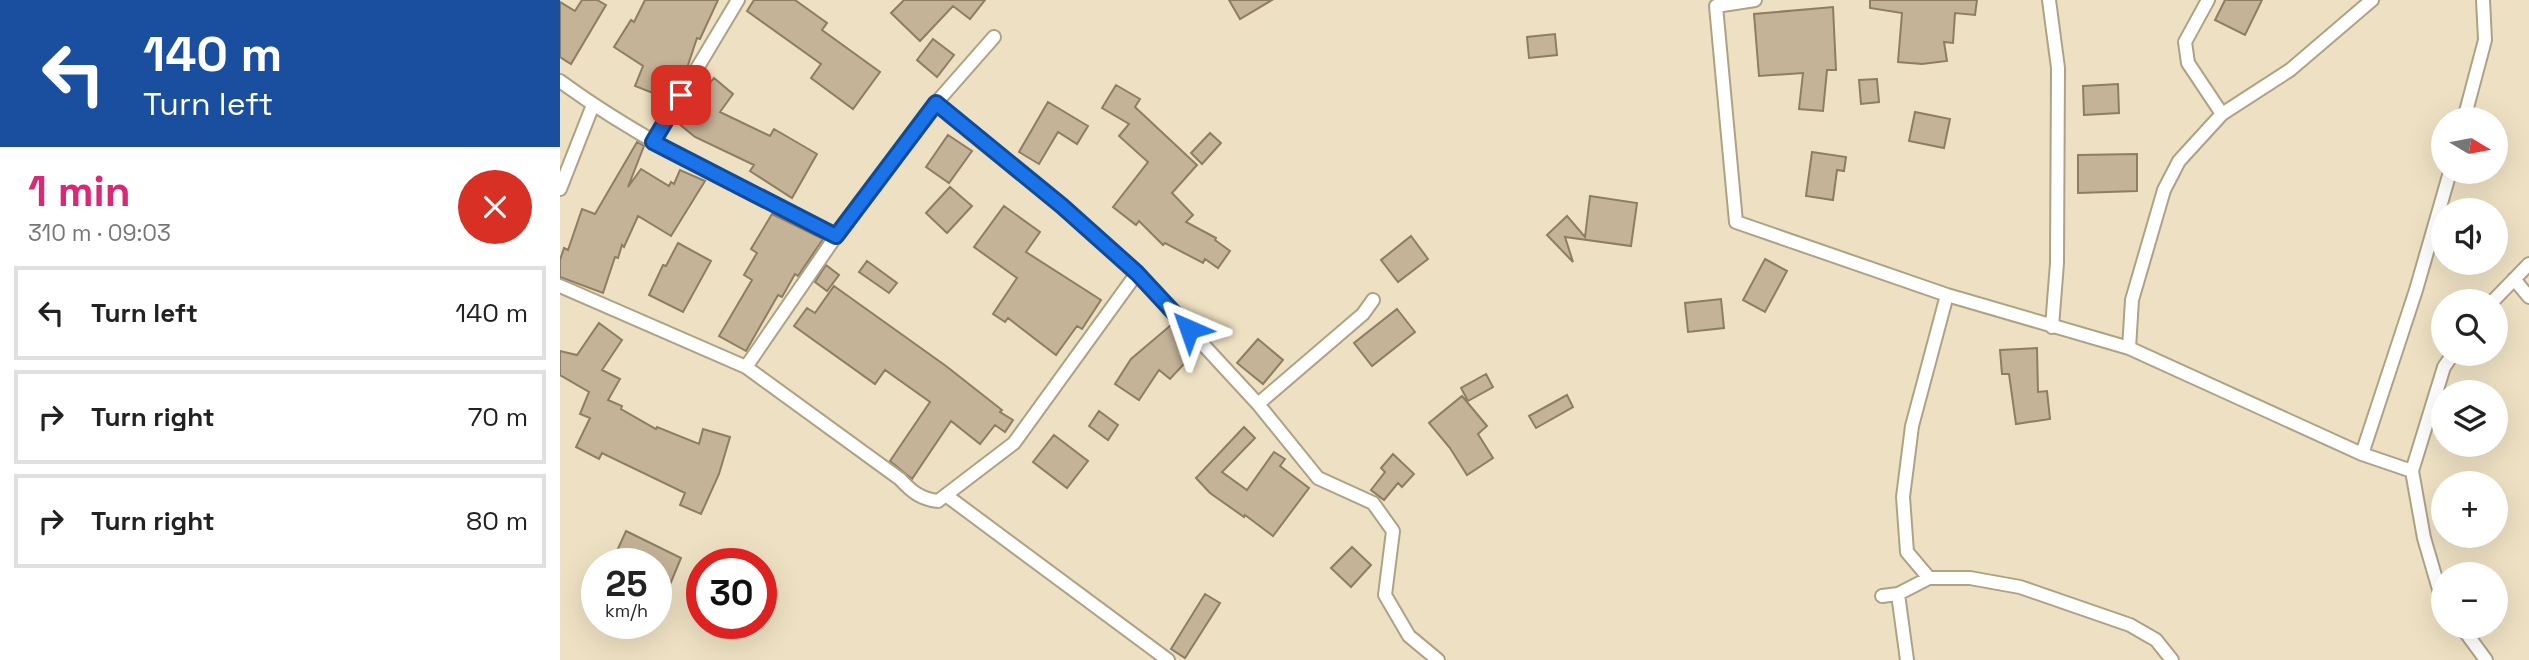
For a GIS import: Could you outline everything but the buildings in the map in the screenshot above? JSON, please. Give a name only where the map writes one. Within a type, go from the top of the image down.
[{"type":"street","points":[[653,142],[738,0]]},
{"type":"street","points":[[1755,0],[1716,6],[1736,222],[1947,295],[2129,348],[2362,454],[2412,471]]},
{"type":"street","points":[[2049,0],[2058,68],[2057,263],[2052,327]]},
{"type":"street","points":[[2208,0],[2185,42],[2188,63],[2222,114]]},
{"type":"street","points":[[2129,348],[2132,300],[2164,190],[2179,161],[2222,114],[2290,70],[2372,0]]},
{"type":"street","points":[[2467,107],[2485,40],[2483,0]]},
{"type":"street","points":[[746,367],[836,236],[936,103],[994,37]]},
{"type":"street","points":[[560,81],[653,142],[836,236]]},
{"type":"street","points":[[936,103],[1062,206],[1137,273],[1258,404],[1318,478],[1373,503],[1393,531],[1385,595],[1409,636],[1438,660]]},
{"type":"street","points":[[560,189],[593,105]]},
{"type":"street","points":[[2362,454],[2416,290],[2447,184]]},
{"type":"street","points":[[2504,289],[2529,264]]},
{"type":"street","points":[[560,286],[746,367],[900,479],[912,492],[938,501],[1014,443],[1137,273]]},
{"type":"street","points":[[2514,279],[2529,297]]},
{"type":"street","points":[[1929,578],[1907,552],[1903,496],[1912,426],[1947,295]]},
{"type":"street","points":[[1258,404],[1363,314],[1373,300]]},
{"type":"street","points":[[2431,562],[2412,471],[2445,366]]},
{"type":"street","points":[[947,496],[1168,660]]},
{"type":"street","points":[[1882,596],[1898,594],[1929,578],[1970,578],[2020,587],[2130,625],[2156,640],[2172,660]]},
{"type":"street","points":[[1898,594],[1907,660]]},
{"type":"street","points":[[2471,639],[2487,660]]},
{"type":"route","points":[[681,95],[653,142],[836,236],[936,103],[1062,206],[1137,273],[1189,329]]}]
